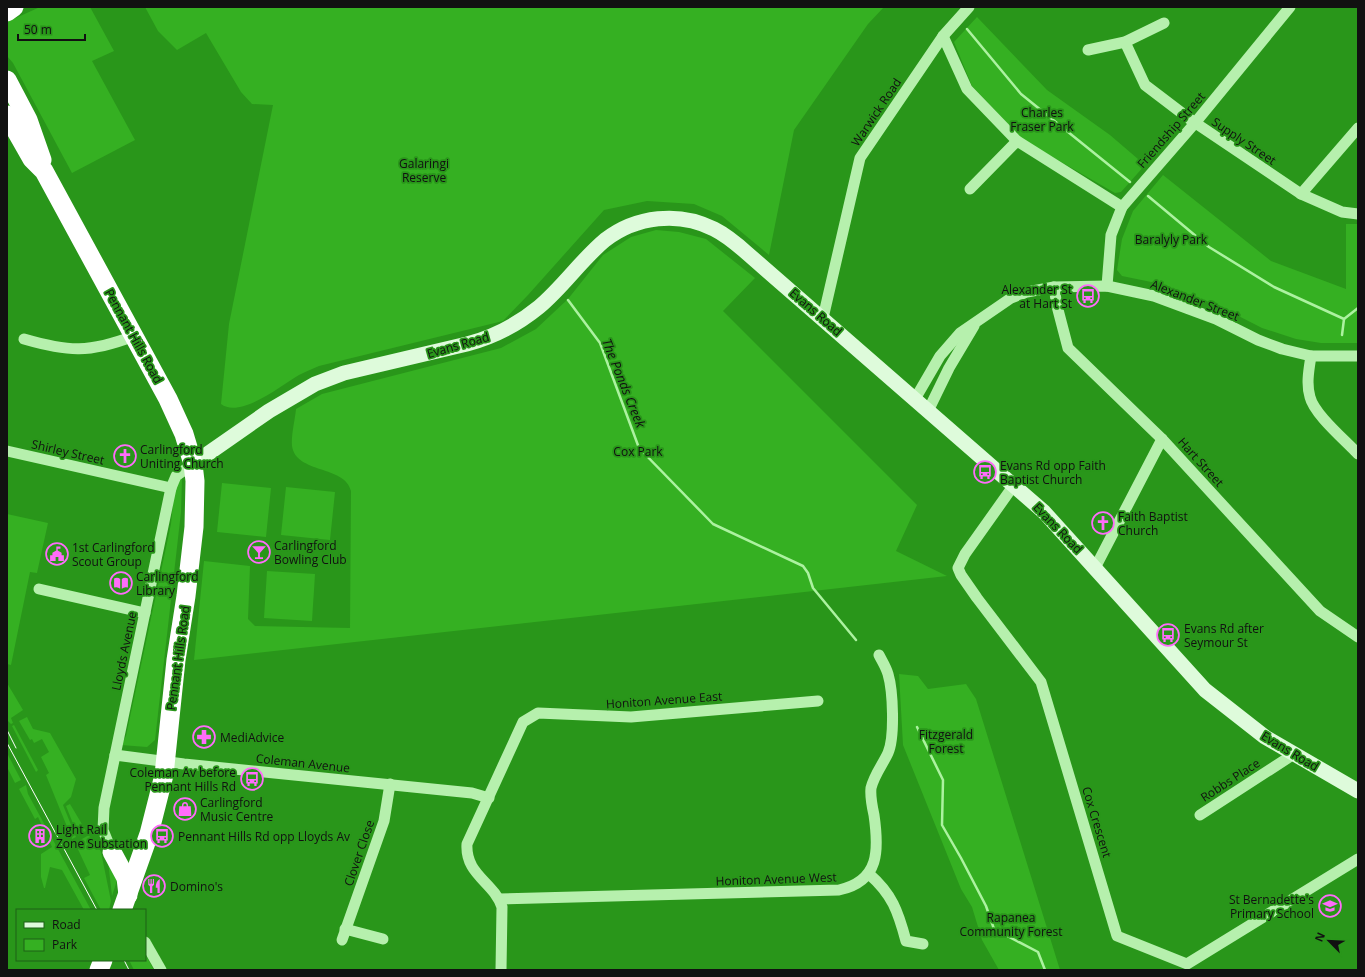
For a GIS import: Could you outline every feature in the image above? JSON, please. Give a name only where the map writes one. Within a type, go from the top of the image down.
[{"type":"highway","points":[[7,12],[14,7]]},
{"type":"highway","name":"Pennant Hills Road","points":[[7,80],[28,120],[41,155],[44,171]]},
{"type":"highway","name":"Pennant Hills Road","points":[[7,115],[32,159],[44,171],[134,336],[178,419],[190,451],[193,464],[195,503],[191,556],[176,660],[166,762],[152,821],[124,906]]},
{"type":"highway","points":[[112,852],[126,878],[124,906]]},
{"type":"street","name":"Warwick Road","points":[[823,318],[860,158],[943,36],[969,7]]},
{"type":"street","name":"Friendship Street","points":[[1107,286],[1111,235],[1122,206],[1195,123],[1290,7]]},
{"type":"street","points":[[1088,50],[1125,42],[1164,23]]},
{"type":"street","points":[[943,36],[967,89],[1017,141],[1122,206]]},
{"type":"street","name":"Supply Street","points":[[1125,42],[1145,85],[1195,123],[1302,194],[1342,212],[1358,214]]},
{"type":"street","points":[[1302,194],[1358,128]]},
{"type":"street","points":[[970,189],[1017,141]]},
{"type":"street","name":"Evans Road","points":[[193,464],[269,411],[314,384],[344,374],[473,343],[503,331],[539,307],[605,240],[629,226],[642,222],[671,218],[692,221],[714,229],[748,254],[1044,512],[1205,690],[1243,721],[1294,754],[1358,791]]},
{"type":"street","name":"Alexander Street","points":[[915,399],[940,356],[960,333],[1011,298],[1027,292],[1054,287],[1107,286],[1154,296],[1216,319],[1271,345],[1311,356],[1358,356]]},
{"type":"street","name":"Hart Street","points":[[1054,287],[1057,306],[1068,348],[1162,440],[1320,611],[1358,637]]},
{"type":"street","name":"Alexander Street","points":[[928,411],[958,351],[979,319]]},
{"type":"street","points":[[24,339],[62,349],[88,350],[107,346],[134,336]]},
{"type":"street","points":[[1311,356],[1308,385],[1310,397],[1315,409],[1358,454]]},
{"type":"street","points":[[1095,568],[1162,440]]},
{"type":"street","name":"Shirley Street","points":[[7,451],[171,488]]},
{"type":"street","name":"Lloyds Avenue","points":[[112,852],[105,837],[102,820],[115,755],[171,488],[176,476],[193,464]]},
{"type":"street","name":"Cox Crescent","points":[[1014,485],[965,554],[958,568],[961,575],[977,598],[1042,682],[1117,936],[1187,964],[1358,859]]},
{"type":"street","points":[[39,589],[145,613]]},
{"type":"street","points":[[879,655],[889,676],[893,732],[888,752],[871,790],[876,846],[874,866],[869,874],[883,886],[895,904],[906,941],[923,944]]},
{"type":"street","name":"Honiton Avenue East","points":[[499,899],[473,869],[467,857],[468,838],[489,798],[519,728],[528,717],[538,713],[631,717],[818,701]]},
{"type":"street","name":"Robbs Place","points":[[1200,815],[1294,754]]},
{"type":"street","name":"Coleman Avenue","points":[[115,755],[166,762],[472,793],[489,798]]},
{"type":"street","name":"Clover Close","points":[[383,939],[344,934],[384,821],[390,784]]},
{"type":"street","name":"Honiton Avenue West","points":[[499,899],[840,890],[853,886],[869,874]]},
{"type":"street","points":[[499,899],[502,907],[500,970]]},
{"type":"street","points":[[146,944],[161,970]]},
{"type":"green space","points":[[40,7],[90,7],[114,51],[92,61],[135,140],[72,173],[13,63],[7,56],[7,22]]},
{"type":"green space","name":"Galaringi Reserve","points":[[145,7],[884,7],[868,24],[794,130],[769,255],[722,216],[694,204],[647,201],[604,210],[503,321],[319,366],[299,375],[261,399],[239,407],[229,407],[221,404],[229,324],[273,105],[252,104],[241,92],[206,33],[177,50],[158,31]]},
{"type":"green space","name":"Charles Fraser Park","points":[[977,17],[1047,90],[1110,135],[1145,165],[1121,192],[1115,193],[1023,140],[972,86],[954,42]]},
{"type":"green space","name":"Baralyly Park","points":[[1163,175],[1271,261],[1346,289],[1346,224],[1358,224],[1358,343],[1321,343],[1296,339],[1262,328],[1219,306],[1161,284],[1122,276],[1117,270],[1122,239],[1133,211]]},
{"type":"green space","name":"Cox Park","points":[[656,230],[679,232],[706,239],[755,278],[723,311],[917,505],[896,551],[947,576],[194,660],[204,561],[250,566],[248,619],[255,626],[350,628],[351,491],[347,483],[340,477],[311,466],[295,455],[292,442],[296,409],[322,394],[501,348],[536,329],[568,299],[603,255],[631,237]]},
{"type":"green space","points":[[182,478],[181,512],[155,740],[147,747],[121,745],[126,736],[171,524],[175,484]]},
{"type":"green space","points":[[222,483],[271,488],[266,537],[217,532]]},
{"type":"green space","points":[[286,487],[335,492],[330,540],[281,535]]},
{"type":"green space","points":[[7,514],[48,523],[37,573],[30,572],[11,665],[7,664]]},
{"type":"green space","points":[[267,571],[315,574],[312,621],[264,618]]},
{"type":"green space","name":"Fitzgerald Forest","points":[[899,674],[918,676],[928,689],[966,684],[976,699],[1060,970],[999,970],[982,940],[972,907],[961,889],[903,745]]},
{"type":"green space","points":[[7,683],[23,710],[11,718],[13,723],[11,724],[7,720]]},
{"type":"green space","points":[[27,717],[33,729],[50,733],[76,779],[71,797],[63,805],[76,837],[72,839],[46,775],[49,773],[41,757],[49,752],[42,739],[34,743],[32,739],[30,740],[19,721]]},
{"type":"green space","points":[[14,725],[38,770],[36,772],[12,726]]},
{"type":"green space","points":[[7,753],[21,780],[15,783],[7,767]]},
{"type":"green space","points":[[26,785],[28,794],[90,909],[83,909],[62,870],[50,867],[44,888],[41,877],[41,854],[52,847],[38,817],[35,819],[19,789]]},
{"type":"green space","points":[[70,804],[86,831],[78,836],[66,806]]},
{"type":"green space","points":[[89,835],[96,850],[99,848],[111,901],[109,909],[100,909],[84,878],[90,875],[75,843]]},
{"type":"green space","points":[[108,861],[119,874],[112,896]]},
{"type":"green space","points":[[146,956],[154,970],[134,970],[130,961],[146,961]]},
{"type":"waterway","points":[[967,29],[1021,94],[1130,182]]},
{"type":"waterway","points":[[1148,196],[1209,247],[1274,287],[1344,319],[1342,335]]},
{"type":"waterway","name":"The Ponds Creek","points":[[568,300],[600,343],[639,448],[713,524],[803,566],[808,573],[813,588],[856,640]]},
{"type":"waterway","points":[[1344,319],[1358,308]]},
{"type":"waterway","name":"The Ponds Creek","points":[[917,727],[943,780],[942,825],[986,906],[994,929],[1038,952],[1045,970]]},
{"type":"tram line","points":[[7,730],[16,748]]},
{"type":"tram line","points":[[7,743],[96,909]]},
{"type":"tram line","points":[[124,961],[129,970]]},
{"type":"place","name":"Alexander St at Hart St","points":[[1088,296]]},
{"type":"place","name":"Carlingford Uniting Church","points":[[125,456]]},
{"type":"place","name":"Evans Rd opp Faith Baptist Church","points":[[985,472]]},
{"type":"place","name":"Faith Baptist Church","points":[[1103,523]]},
{"type":"place","name":"Carlingford Bowling Club","points":[[259,552]]},
{"type":"place","name":"1st Carlingford Scout Group","points":[[57,554]]},
{"type":"place","name":"Carlingford Library","points":[[121,583]]},
{"type":"place","name":"Evans Rd after Seymour St","points":[[1168,635]]},
{"type":"place","name":"MediAdvice","points":[[204,737]]},
{"type":"place","name":"Coleman Av before Pennant Hills Rd","points":[[252,779]]},
{"type":"place","name":"Carlingford Music Centre","points":[[185,809]]},
{"type":"place","name":"Light Rail Zone Substation","points":[[40,836]]},
{"type":"place","name":"Pennant Hills Rd opp Lloyds Av","points":[[162,836]]},
{"type":"place","name":"Domino's","points":[[154,886]]},
{"type":"place","name":"St Bernadette's Primary School","points":[[1330,906]]},
{"type":"park label","name":"Rapanea Community Forest","points":[[1011,924]]}]
